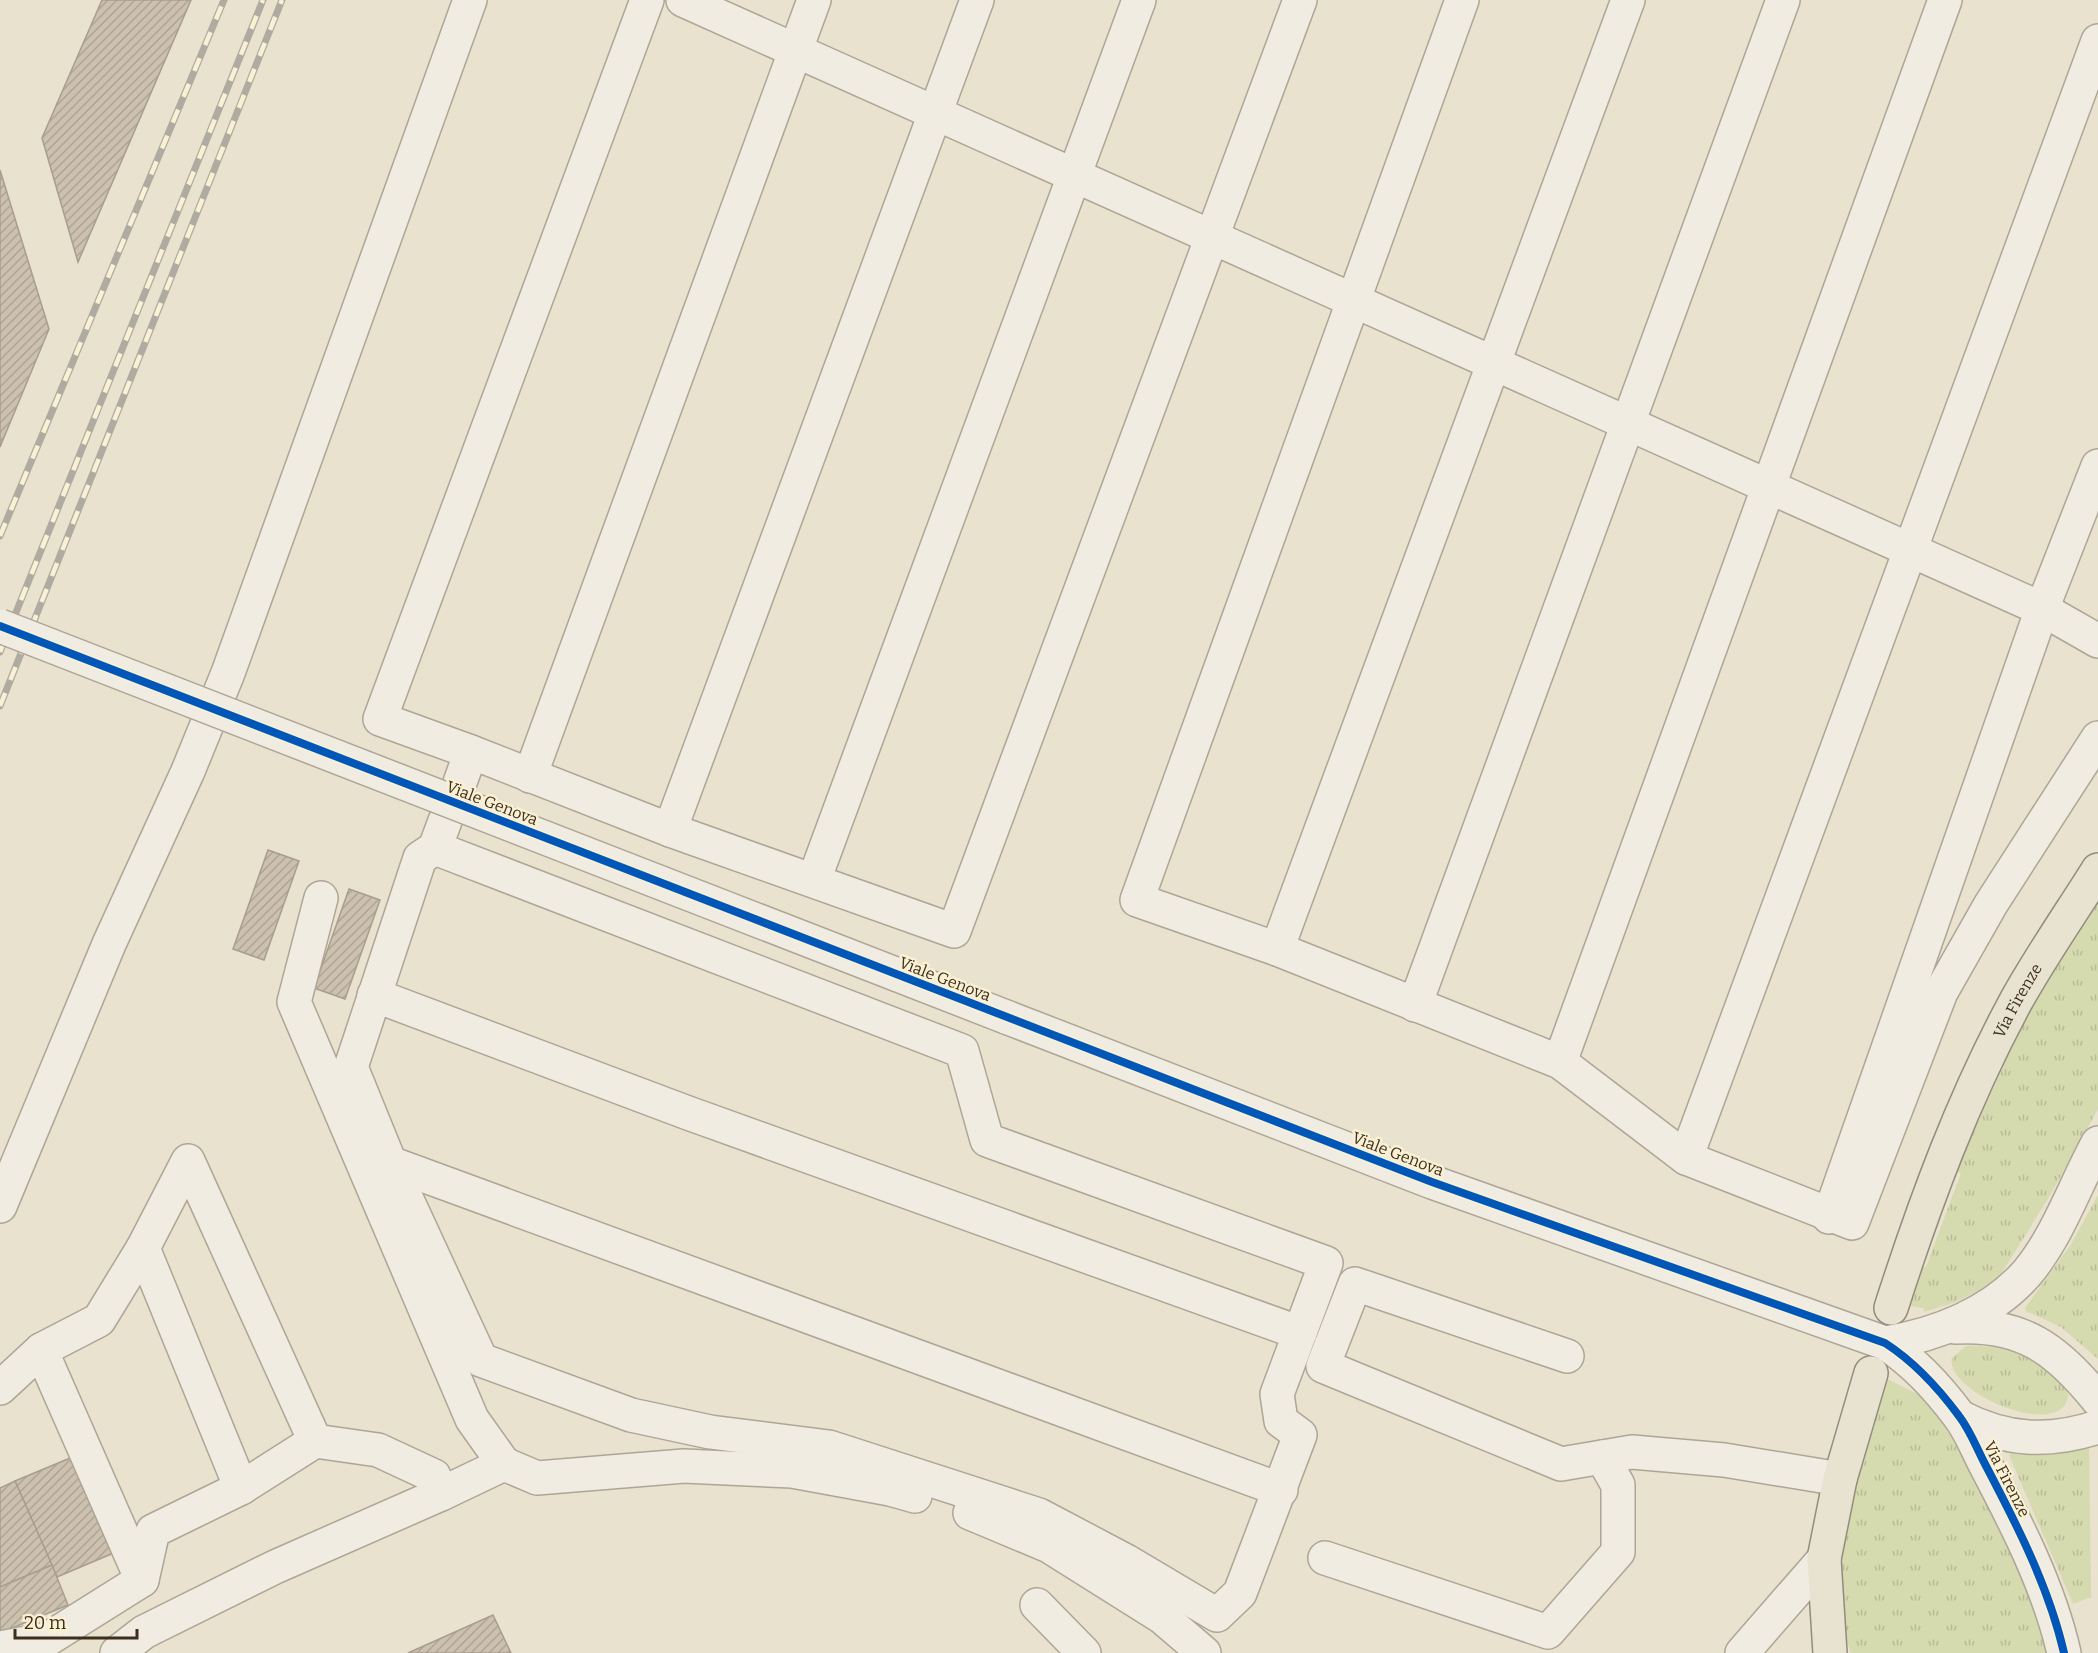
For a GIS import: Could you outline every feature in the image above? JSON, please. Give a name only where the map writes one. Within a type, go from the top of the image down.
[{"type":"main road","name":"Via Firenze","points":[[1891,1308],[1934,1181],[1983,1066],[2016,1001],[2098,870]]},
{"type":"main road","points":[[1830,1653],[1824,1559],[1840,1479],[1871,1372]]},
{"type":"street","points":[[0,1206],[105,955],[188,771],[228,674],[471,0]]},
{"type":"street","points":[[647,0],[380,719],[670,830],[954,931],[1300,0]]},
{"type":"street","points":[[684,0],[2042,609],[2098,641]]},
{"type":"street","points":[[530,776],[814,0]]},
{"type":"street","points":[[670,830],[977,0]]},
{"type":"street","points":[[814,880],[1139,0]]},
{"type":"street","points":[[1462,0],[1137,900],[1277,949],[1560,1062],[1686,1158],[1829,1217],[1852,1223],[1941,992],[1991,904],[2098,738]]},
{"type":"street","points":[[1277,949],[1628,0]]},
{"type":"street","points":[[1415,1005],[1783,0]]},
{"type":"street","points":[[1560,1062],[1945,0]]},
{"type":"street","points":[[1686,1158],[2098,41]]},
{"type":"street","points":[[1829,1217],[2042,609],[2098,466]]},
{"type":"street","name":"Viale Genova","points":[[0,626],[1432,1182],[1885,1343]]},
{"type":"street","points":[[458,788],[471,752]]},
{"type":"street","points":[[440,835],[962,1051],[987,1140],[1326,1263],[1276,1394],[1281,1421],[1300,1435],[1240,1593],[1217,1615],[1039,1515],[829,1447],[710,1432],[632,1415],[481,1360],[390,1163],[351,1067],[374,995],[420,858],[440,835]]},
{"type":"street","points":[[321,898],[294,1002],[472,1419],[504,1464],[537,1478],[684,1466],[792,1471],[890,1489],[969,1513],[1049,1546],[1162,1617],[1204,1653]]},
{"type":"street","points":[[374,995],[711,1121],[1300,1333]]},
{"type":"street","points":[[1885,1343],[1908,1340],[1987,1308],[2027,1273],[2056,1224],[2098,1143]]},
{"type":"street","points":[[0,1388],[41,1350],[99,1320],[143,1248],[188,1161],[315,1441]]},
{"type":"street","points":[[390,1163],[1281,1490]]},
{"type":"street","points":[[143,1248],[241,1488]]},
{"type":"street","points":[[1567,1356],[1355,1284],[1323,1366],[1561,1464],[1632,1452],[1724,1460],[1840,1479]]},
{"type":"street","points":[[1942,1327],[1991,1327],[2031,1339],[2064,1362],[2098,1400]]},
{"type":"street","name":"Via Firenze","points":[[1885,1343],[1911,1362],[1960,1417],[2029,1555],[2054,1615],[2064,1653]]},
{"type":"street","points":[[41,1350],[142,1580]]},
{"type":"street","name":"Via Firenze","points":[[1960,1417],[2000,1435],[2061,1436],[2098,1427]]},
{"type":"street","points":[[0,1648],[48,1639],[142,1580],[153,1531],[241,1488],[315,1441],[378,1450],[434,1476],[441,1494]]},
{"type":"street","points":[[1325,1558],[1548,1632],[1618,1552],[1618,1485],[1602,1457]]},
{"type":"street","points":[[117,1653],[144,1632],[275,1567],[504,1464]]},
{"type":"street","points":[[1742,1653],[1824,1559]]},
{"type":"street","points":[[1037,1605],[1084,1653]]},
{"type":"green space","points":[[2098,900],[2098,1109],[2049,1197],[2003,1271],[1989,1285],[1956,1302],[1924,1312],[1924,1308],[1907,1306],[1920,1266],[1926,1267],[1961,1173],[1956,1171],[2025,1019]]},
{"type":"green space","points":[[2098,1195],[2098,1359],[2061,1327],[2026,1311],[2025,1308],[2070,1246]]},
{"type":"green space","points":[[1966,1346],[1994,1347],[2039,1363],[2061,1383],[2068,1395],[2062,1408],[2047,1414],[2028,1413],[2006,1408],[1985,1398],[1967,1386],[1955,1372],[1952,1358]]},
{"type":"green space","points":[[1883,1377],[1930,1400],[1963,1447],[2022,1568],[2054,1653],[1851,1653],[1843,1622],[1841,1588],[1843,1552],[1856,1478]]},
{"type":"green space","points":[[2089,1444],[2091,1597],[2073,1604],[2009,1455],[2012,1452],[2035,1453]]},
{"type":"building","points":[[102,0],[191,0],[78,262],[42,138]]},
{"type":"building","points":[[0,170],[49,329],[0,447]]},
{"type":"building","points":[[268,850],[299,861],[264,960],[233,949]]},
{"type":"building","points":[[349,889],[380,900],[345,999],[314,988]]},
{"type":"building","points":[[75,1456],[116,1552],[57,1577],[15,1481]]},
{"type":"building","points":[[15,1481],[52,1565],[0,1587],[0,1488]]},
{"type":"building","points":[[52,1565],[68,1605],[0,1633],[0,1587]]},
{"type":"building","points":[[493,1615],[511,1653],[408,1653]]},
{"type":"railway","points":[[0,536],[224,0]]},
{"type":"railway","points":[[0,652],[263,0]]},
{"type":"railway","points":[[0,706],[282,0]]},
{"type":"cycle path","points":[[0,626],[1432,1182],[1885,1343],[1925,1376],[1967,1427],[2041,1580],[2064,1653]]}]
